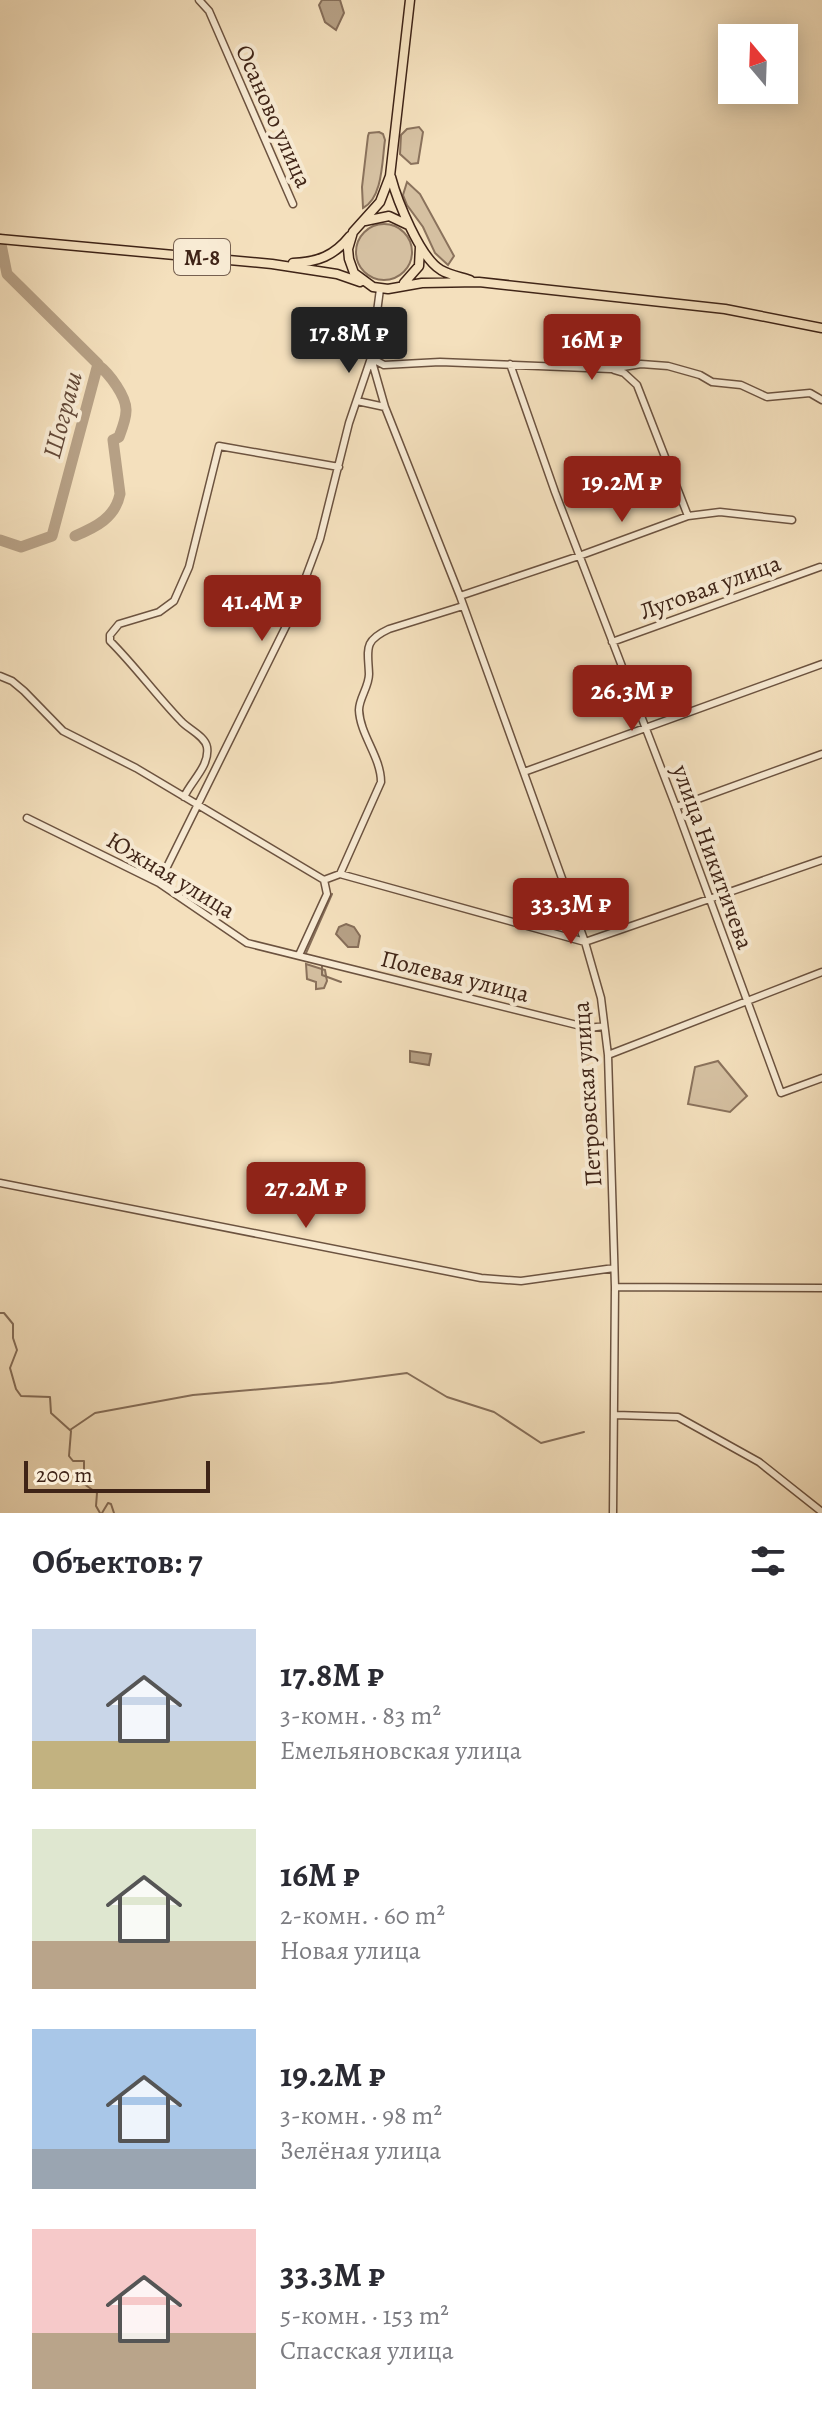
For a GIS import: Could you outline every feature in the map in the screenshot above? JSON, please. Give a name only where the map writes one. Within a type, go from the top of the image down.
[{"type":"main road","points":[[363,222],[380,202],[390,176],[410,0]]},
{"type":"main road","points":[[390,176],[399,206],[414,232]]},
{"type":"main road","points":[[363,222],[389,216],[405,223],[414,232]]},
{"type":"main road","name":"М-8","points":[[272,264],[324,258],[340,248],[363,222]]},
{"type":"main road","points":[[353,232],[348,249],[350,264],[361,280],[381,288],[407,281],[416,271],[421,259],[419,243]]},
{"type":"main road","name":"М-8","points":[[414,232],[438,269],[479,282]]},
{"type":"main road","name":"М-8","points":[[0,239],[272,264],[337,274],[381,288],[422,283],[479,282],[725,309],[822,328]]},
{"type":"street","name":"Осаново улица","points":[[199,0],[209,11],[293,204]]},
{"type":"street","name":"Петровская улица","points":[[381,288],[371,358],[385,407],[460,596],[585,942],[601,998],[608,1055],[615,1287],[613,1513]]},
{"type":"street","points":[[159,883],[292,614],[320,539],[349,423],[371,358],[384,365],[440,362],[611,369],[641,364],[668,366],[700,375],[712,382],[741,385],[767,397],[810,393],[822,400]]},
{"type":"street","name":"улица Никитичева","points":[[510,364],[781,1093],[822,1078]]},
{"type":"street","points":[[611,369],[624,373],[637,385],[688,516]]},
{"type":"street","points":[[357,401],[385,407]]},
{"type":"street","points":[[184,797],[204,767],[207,748],[204,741],[181,722],[110,641],[110,635],[119,624],[159,612],[174,601],[189,567],[219,446],[339,467]]},
{"type":"street","points":[[460,596],[688,516],[720,512],[792,520]]},
{"type":"street","name":"Луговая улица","points":[[612,642],[820,567]]},
{"type":"street","points":[[340,874],[381,782],[380,769],[359,711],[369,679],[368,646],[380,633],[389,629],[463,606]]},
{"type":"street","points":[[524,772],[822,664]]},
{"type":"street","points":[[0,676],[24,691],[63,731],[136,768],[324,880],[327,894],[299,955]]},
{"type":"street","points":[[676,807],[822,754]]},
{"type":"street","name":"Южная улица","points":[[27,818],[159,883],[247,943],[299,955]]},
{"type":"street","points":[[324,880],[340,874],[585,942],[822,860]]},
{"type":"street","name":"Полевая улица","points":[[299,955],[589,1028],[604,1026]]},
{"type":"street","points":[[608,1055],[822,972]]},
{"type":"street","points":[[0,1183],[481,1278],[521,1281],[614,1268]]},
{"type":"street","points":[[615,1287],[822,1288]]},
{"type":"street","points":[[616,1415],[678,1417],[759,1462],[822,1512]]},
{"type":"shaded area","points":[[322,0],[340,0],[344,13],[336,30],[325,22],[319,5]]},
{"type":"shaded area","points":[[419,127],[423,132],[418,163],[411,164],[400,154],[401,135],[407,129]]},
{"type":"shaded area","points":[[379,132],[385,140],[380,178],[374,196],[363,208],[362,187],[368,136],[369,133]]},
{"type":"shaded area","points":[[407,182],[420,194],[454,256],[448,265],[435,253],[423,227],[407,205],[403,195]]},
{"type":"shaded area","points":[[384,224],[404,232],[412,252],[404,272],[384,280],[364,272],[356,252],[364,232]]},
{"type":"shaded area","points":[[346,924],[354,927],[360,936],[358,947],[348,947],[336,934],[339,927]]},
{"type":"shaded area","points":[[306,964],[325,970],[327,981],[324,988],[316,989],[316,982],[307,979]]},
{"type":"shaded area","points":[[410,1051],[431,1054],[429,1065],[410,1062]]},
{"type":"shaded area","points":[[718,1061],[747,1096],[730,1112],[688,1104],[695,1067]]},
{"type":"waterway","name":"Шограш","points":[[0,239],[7,274],[98,364],[52,536],[21,547],[0,540]]},
{"type":"waterway","points":[[75,536],[109,515],[120,494],[113,440],[119,437],[126,405],[116,386],[98,365]]},
{"type":"waterway","points":[[306,953],[332,894]]},
{"type":"waterway","points":[[322,965],[322,975],[341,982]]},
{"type":"waterway","points":[[0,1313],[4,1313],[13,1324],[17,1350],[10,1368],[16,1389],[21,1396],[50,1397],[51,1413],[71,1431],[69,1456],[73,1461],[84,1461],[84,1484],[97,1493],[96,1506],[100,1513]]},
{"type":"waterway","points":[[70,1430],[95,1413],[193,1395],[407,1373],[447,1397],[494,1412],[541,1443],[584,1432]]},
{"type":"waterway","points":[[102,1513],[108,1503],[114,1513]]}]
